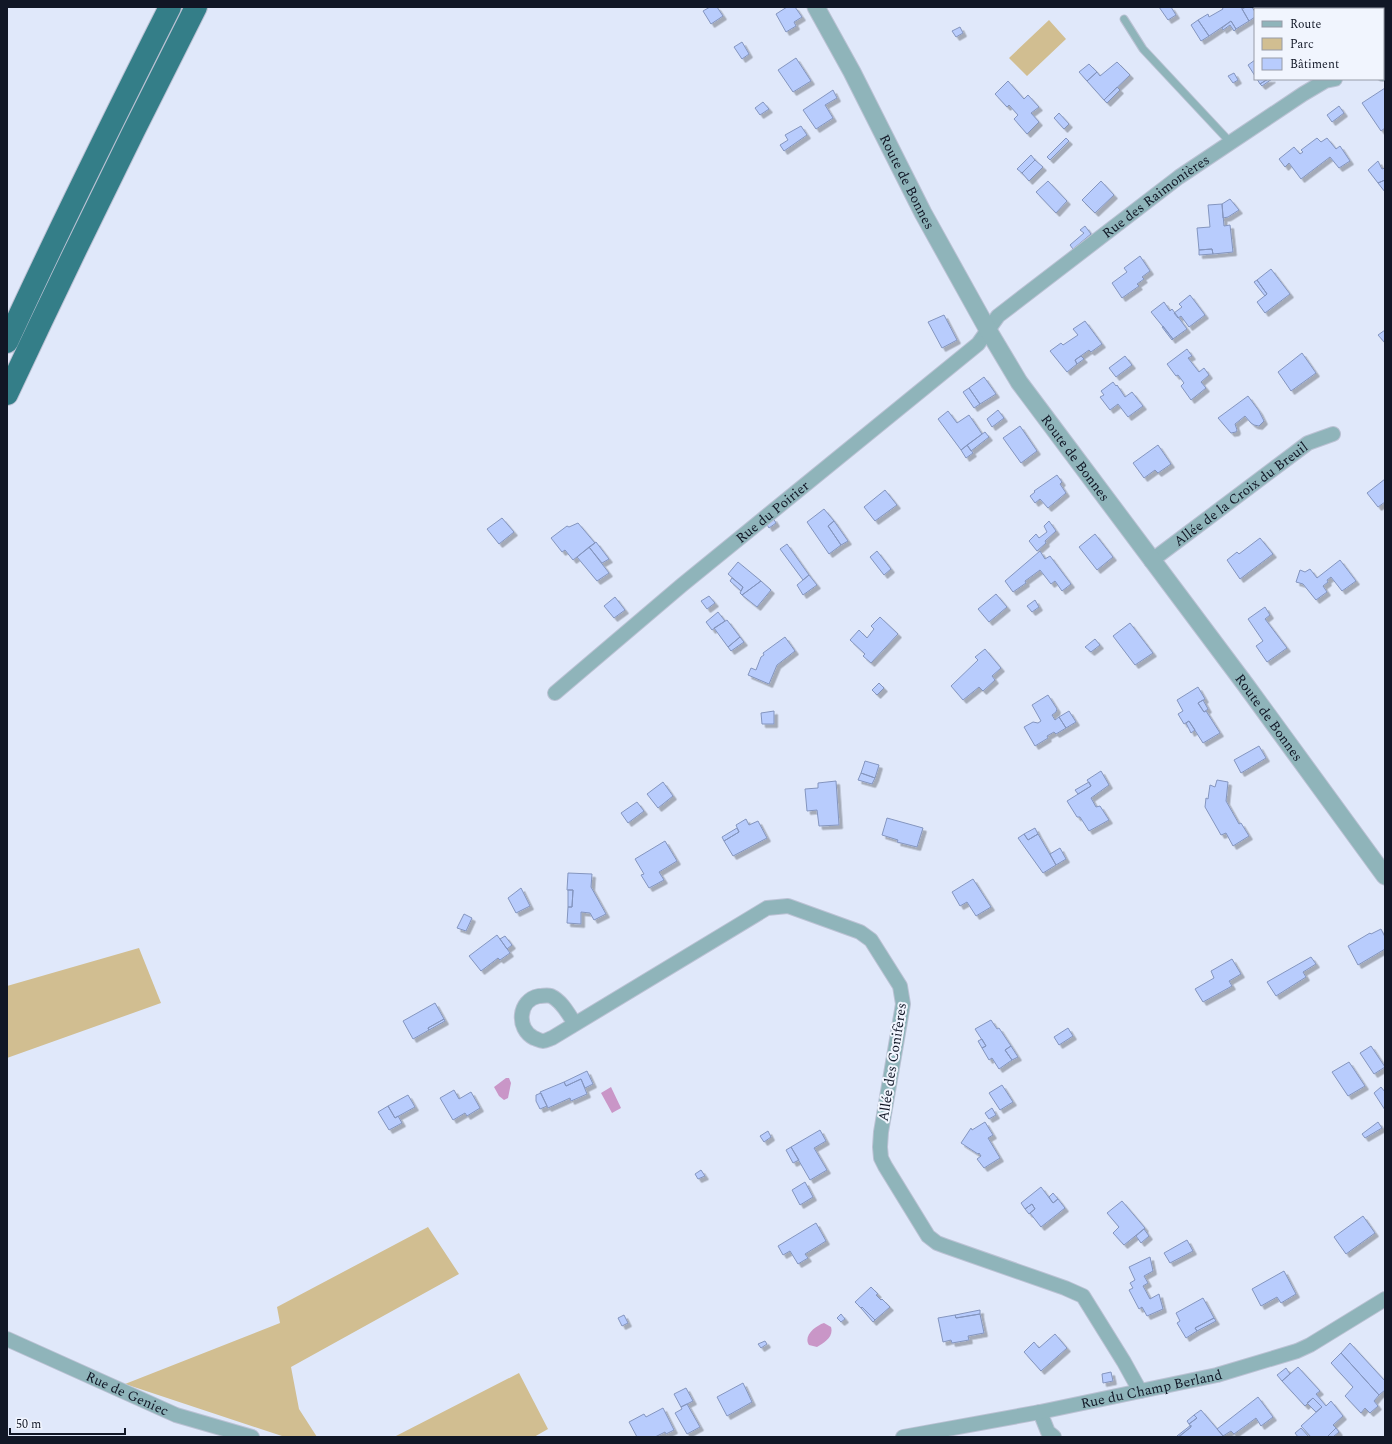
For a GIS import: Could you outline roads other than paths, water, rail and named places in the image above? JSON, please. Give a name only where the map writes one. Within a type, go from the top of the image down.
[{"type":"highway","points":[[7,342],[113,120],[170,7]]},
{"type":"highway","points":[[7,394],[63,274],[196,7]]},
{"type":"street","name":"Route de Bonnes","points":[[816,7],[852,72],[923,213],[988,330],[1019,382],[1245,684],[1385,876]]},
{"type":"street","name":"Rue des Raimonières","points":[[988,330],[998,316],[1179,177],[1303,94],[1325,81],[1330,80]]},
{"type":"street","name":"Rue du Poirier","points":[[555,693],[682,585],[978,344],[988,330]]},
{"type":"street","name":"Allée de la Croix du Breuil","points":[[1152,561],[1308,443],[1333,434]]},
{"type":"street","name":"Allée des Conifères","points":[[575,1024],[768,908],[788,906],[860,932],[871,940],[882,955],[900,986],[903,1004],[885,1105],[880,1147],[881,1158],[885,1166],[928,1236],[937,1243],[1065,1288],[1083,1296],[1124,1362],[1140,1391]]},
{"type":"street","name":"Rue du Champ Berland","points":[[903,1437],[1040,1412],[1217,1375],[1297,1351],[1310,1345],[1385,1299]]},
{"type":"street","name":"Rue de Geniec","points":[[7,1339],[176,1415],[252,1437]]},
{"type":"street","points":[[1040,1412],[1048,1432],[1054,1437]]},
{"type":"lane","points":[[1124,19],[1144,49],[1230,142]]}]
